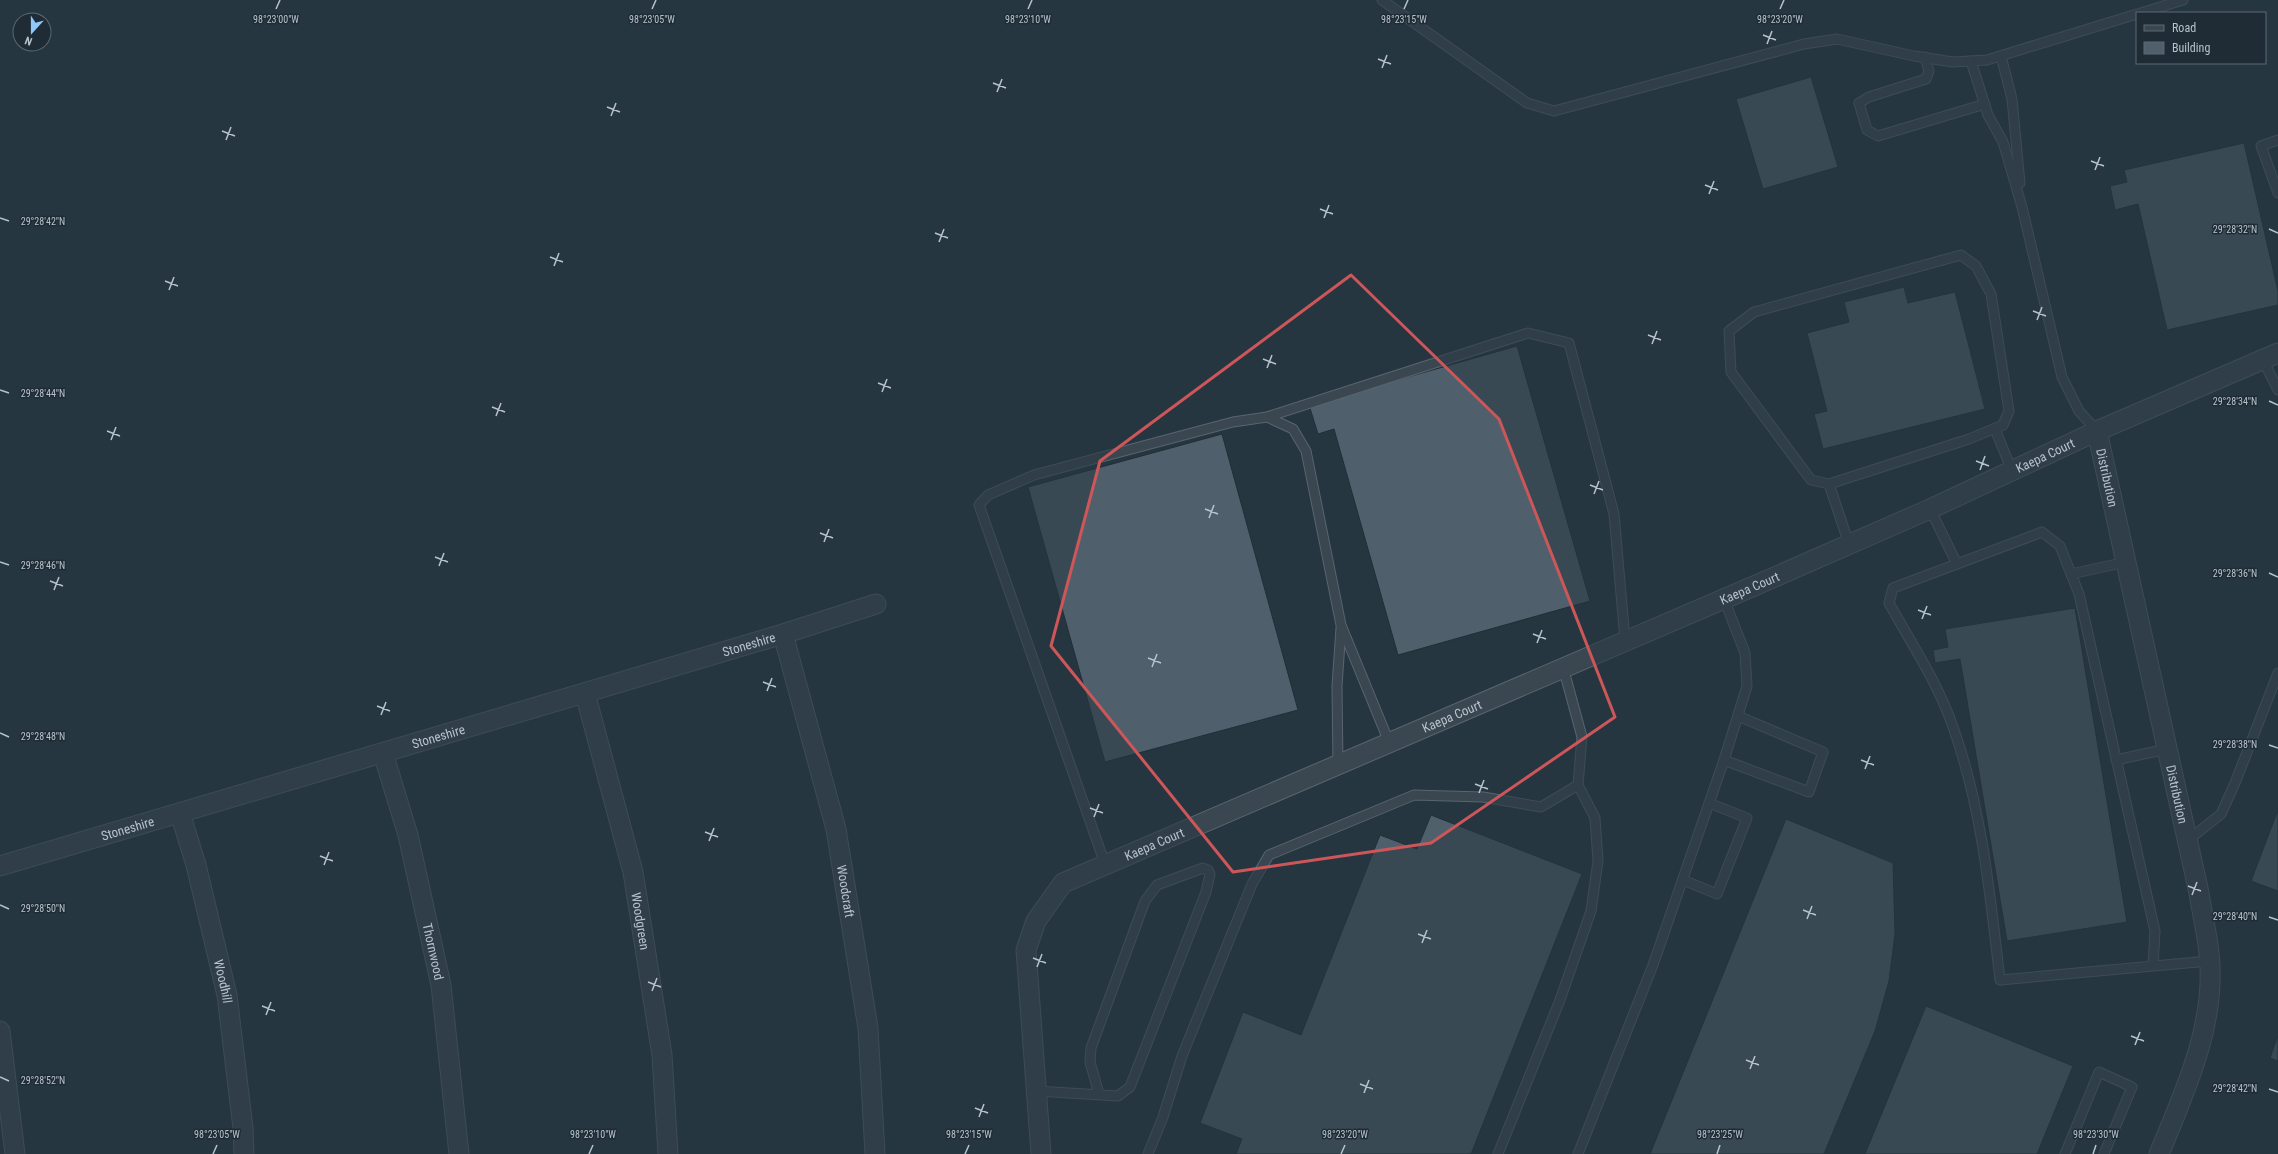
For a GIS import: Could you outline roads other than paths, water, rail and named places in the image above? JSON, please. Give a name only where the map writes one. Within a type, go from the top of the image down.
[{"type":"street","name":"Kaepa Court","points":[[1041,1154],[1026,950],[1036,921],[1063,883],[1562,667],[1724,599],[1930,509],[2097,432],[2271,357]]},
{"type":"street","name":"Distribution","points":[[2097,432],[2199,893],[2210,961],[2210,996],[2190,1080],[2159,1154]]},
{"type":"street","name":"Stoneshire","points":[[0,866],[180,814],[783,634],[876,604]]},
{"type":"street","name":"Woodcraft","points":[[783,634],[836,829],[868,1028],[875,1154]]},
{"type":"street","name":"Woodgreen","points":[[585,693],[633,872],[662,1055],[668,1154]]},
{"type":"street","name":"Thornwood","points":[[383,753],[408,835],[441,986],[459,1154]]},
{"type":"street","name":"Woodhill","points":[[180,814],[196,865],[227,995],[243,1128],[244,1154]]},
{"type":"street","points":[[0,1031],[15,1154]]},
{"type":"lane","points":[[1382,0],[1528,103],[1554,111],[1804,44],[1837,39],[1953,62],[1987,60],[2136,14]]},
{"type":"lane","points":[[2144,12],[2183,0]]},
{"type":"lane","points":[[2001,56],[2012,99],[2022,207]]},
{"type":"lane","points":[[1925,57],[1929,71],[1926,79],[1869,97],[1859,103],[1867,130],[1878,136],[1985,104]]},
{"type":"lane","points":[[1971,61],[1988,115],[2003,142],[2022,207],[2062,377],[2079,411],[2097,432]]},
{"type":"lane","points":[[2278,140],[2261,146],[2278,193]]},
{"type":"lane","points":[[1962,255],[1976,266],[1991,294],[2009,411],[2003,426],[1828,484],[1811,480],[1731,372],[1729,331],[1754,312],[1962,255]]},
{"type":"lane","points":[[1105,864],[979,505],[988,495],[1034,475],[1233,422],[1267,417],[1528,333],[1569,343],[1614,514],[1625,640]]},
{"type":"lane","points":[[2271,357],[2278,390]]},
{"type":"lane","points":[[1267,417],[1294,429],[1306,451],[1341,624],[1389,742]]},
{"type":"lane","points":[[1995,429],[2012,471]]},
{"type":"lane","points":[[1828,484],[1849,544]]},
{"type":"lane","points":[[1930,509],[1957,564]]},
{"type":"lane","points":[[2153,966],[2155,931],[2079,594],[2060,546],[2042,532],[1893,588],[1889,602],[1943,703],[1957,738],[1982,839],[2000,980],[2210,961]]},
{"type":"lane","points":[[2071,574],[2126,562]]},
{"type":"lane","points":[[1578,1154],[1653,965],[1724,760],[1747,686],[1745,653],[1724,599]]},
{"type":"lane","points":[[1338,764],[1337,686],[1341,624]]},
{"type":"lane","points":[[1498,1154],[1560,1000],[1591,911],[1598,861],[1595,818],[1578,785],[1582,737],[1562,667]]},
{"type":"lane","points":[[2187,841],[2220,814],[2235,783],[2278,673]]},
{"type":"lane","points":[[1724,760],[1809,792],[1823,752],[1738,716]]},
{"type":"lane","points":[[2116,760],[2167,749]]},
{"type":"lane","points":[[1148,1154],[1163,1117],[1184,1049],[1252,884],[1269,855],[1414,795],[1483,797],[1541,808],[1578,785]]},
{"type":"lane","points":[[1683,880],[1717,894],[1747,818],[1709,803]]},
{"type":"lane","points":[[1036,1091],[1118,1096],[1124,1093],[1136,1076],[1206,892],[1210,874],[1208,870],[1202,868],[1157,885],[1145,900],[1091,1048],[1090,1062],[1099,1094]]},
{"type":"lane","points":[[2065,1154],[2098,1072],[2132,1087],[2104,1154]]}]
